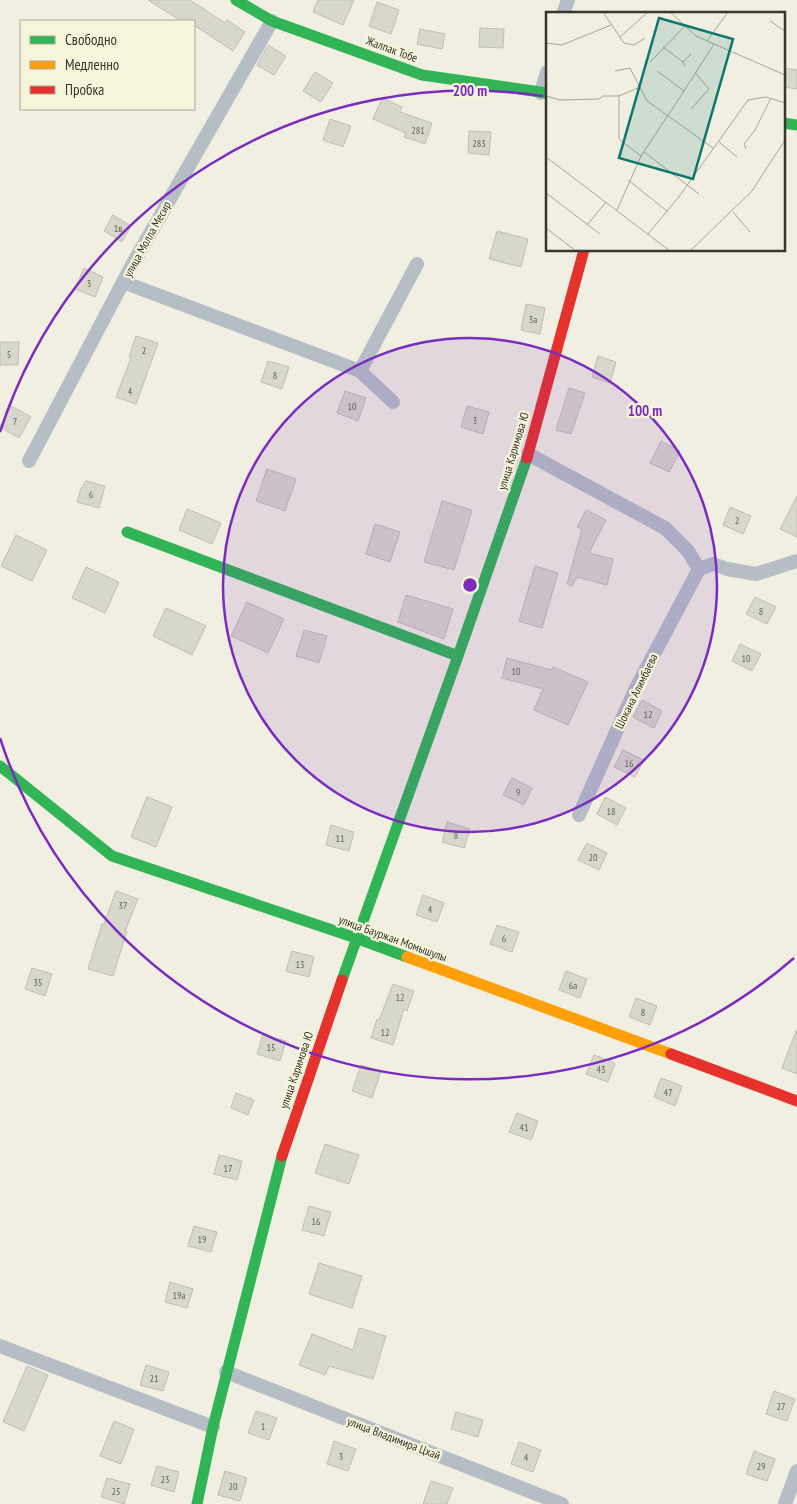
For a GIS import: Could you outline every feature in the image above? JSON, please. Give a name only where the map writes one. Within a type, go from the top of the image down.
[{"type":"street","name":"Жалпак Тобе","points":[[236,0],[272,21],[422,75],[544,93]]},
{"type":"street","name":"улица Молла Месир","points":[[29,461],[123,282],[272,21]]},
{"type":"street","points":[[544,93],[546,79]]},
{"type":"street","points":[[784,123],[797,125]]},
{"type":"street","name":"улица Каримова Ю","points":[[197,1504],[226,1372],[283,1151],[356,938],[458,656],[528,454],[584,251]]},
{"type":"street","points":[[360,371],[417,264]]},
{"type":"street","points":[[123,282],[360,371],[392,402]]},
{"type":"street","points":[[528,454],[665,528],[688,551],[699,569],[713,564],[727,569],[756,574],[797,561]]},
{"type":"street","points":[[127,532],[458,656]]},
{"type":"street","name":"Шокана Алимбаева","points":[[579,815],[635,690],[699,569]]},
{"type":"street","name":"улица Бауржан Момышулы","points":[[0,766],[112,856],[356,938],[797,1101]]},
{"type":"street","points":[[0,1346],[213,1427]]},
{"type":"street","name":"улица Владимира Цхай","points":[[226,1372],[562,1504]]},
{"type":"street","points":[[785,1504],[797,1471]]},
{"type":"building","points":[[148,0],[190,0],[225,23],[227,20],[245,32],[233,51],[195,26],[195,20],[179,20]]},
{"type":"building","points":[[318,0],[354,0],[343,25],[313,12]]},
{"type":"building","points":[[377,2],[399,10],[391,34],[369,26]]},
{"type":"building","points":[[480,28],[504,29],[503,48],[479,47]]},
{"type":"building","points":[[420,29],[445,34],[442,49],[417,44]]},
{"type":"building","points":[[268,45],[286,56],[274,75],[257,65]]},
{"type":"building","points":[[784,68],[797,70],[797,89],[784,87]]},
{"type":"building","points":[[315,72],[333,83],[321,102],[303,91]]},
{"type":"building","points":[[382,98],[402,107],[400,112],[432,123],[425,144],[404,137],[406,133],[373,119]]},
{"type":"building","points":[[330,119],[351,126],[343,147],[323,140]]},
{"type":"building","points":[[469,131],[491,132],[489,155],[468,153]]},
{"type":"building","points":[[113,215],[131,226],[122,242],[104,231]]},
{"type":"building","points":[[497,231],[528,239],[521,267],[489,259]]},
{"type":"building","points":[[84,268],[103,277],[95,297],[75,289]]},
{"type":"building","points":[[526,304],[545,308],[540,334],[521,330]]},
{"type":"building","points":[[136,336],[158,343],[136,404],[116,397],[131,358],[129,357]]},
{"type":"building","points":[[0,342],[19,342],[18,365],[0,365]]},
{"type":"building","points":[[598,356],[616,362],[610,383],[592,377]]},
{"type":"building","points":[[268,361],[289,367],[282,389],[261,382]]},
{"type":"building","points":[[569,388],[585,393],[571,434],[556,430]]},
{"type":"building","points":[[345,391],[366,398],[358,421],[337,413]]},
{"type":"building","points":[[11,406],[31,417],[19,438],[0,427]]},
{"type":"building","points":[[467,406],[489,412],[483,434],[461,427]]},
{"type":"building","points":[[661,441],[680,451],[669,472],[650,463]]},
{"type":"building","points":[[267,469],[296,479],[285,511],[256,501]]},
{"type":"building","points":[[86,481],[105,486],[99,508],[77,502],[81,488]]},
{"type":"building","points":[[797,496],[797,537],[780,529]]},
{"type":"building","points":[[442,501],[472,510],[454,570],[424,562]]},
{"type":"building","points":[[730,507],[751,516],[743,534],[723,525]]},
{"type":"building","points":[[187,509],[221,523],[212,544],[179,530]]},
{"type":"building","points":[[586,510],[606,520],[589,553],[613,559],[607,585],[577,577],[572,586],[567,584],[582,529],[577,527]]},
{"type":"building","points":[[375,524],[400,532],[390,562],[366,554]]},
{"type":"building","points":[[16,535],[47,550],[32,581],[1,566]]},
{"type":"building","points":[[535,566],[558,573],[542,628],[519,621]]},
{"type":"building","points":[[86,567],[119,582],[105,613],[72,598]]},
{"type":"building","points":[[406,595],[453,609],[444,639],[398,622]]},
{"type":"building","points":[[755,597],[776,607],[767,624],[746,614]]},
{"type":"building","points":[[247,602],[284,619],[268,653],[231,636]]},
{"type":"building","points":[[166,608],[206,626],[192,655],[153,636]]},
{"type":"building","points":[[304,630],[327,636],[319,663],[296,656]]},
{"type":"building","points":[[740,644],[761,654],[752,671],[732,661]]},
{"type":"building","points":[[507,658],[551,670],[553,667],[588,682],[568,725],[534,710],[543,689],[502,678]]},
{"type":"building","points":[[642,700],[662,711],[654,728],[633,717]]},
{"type":"building","points":[[623,750],[644,760],[635,777],[614,767]]},
{"type":"building","points":[[512,778],[532,788],[524,805],[503,795]]},
{"type":"building","points":[[147,797],[172,807],[156,847],[131,837]]},
{"type":"building","points":[[605,797],[626,808],[617,825],[597,814]]},
{"type":"building","points":[[447,822],[470,829],[464,848],[442,842]]},
{"type":"building","points":[[331,825],[354,832],[349,851],[326,845]]},
{"type":"building","points":[[587,843],[607,853],[599,870],[578,860]]},
{"type":"building","points":[[116,891],[138,899],[125,931],[127,931],[113,976],[88,969],[102,924],[104,924]]},
{"type":"building","points":[[423,895],[444,903],[437,922],[416,915]]},
{"type":"building","points":[[497,925],[519,932],[512,952],[490,944]]},
{"type":"building","points":[[292,951],[314,957],[309,977],[286,971]]},
{"type":"building","points":[[32,968],[52,974],[45,996],[25,989]]},
{"type":"building","points":[[566,971],[587,979],[580,998],[559,990]]},
{"type":"building","points":[[393,984],[414,991],[407,1011],[404,1009],[393,1045],[371,1038],[377,1019],[379,1020]]},
{"type":"building","points":[[636,998],[657,1006],[650,1025],[629,1017]]},
{"type":"building","points":[[797,1031],[797,1074],[782,1068]]},
{"type":"building","points":[[263,1034],[286,1041],[280,1061],[257,1054]]},
{"type":"building","points":[[594,1055],[615,1063],[608,1082],[586,1074]]},
{"type":"building","points":[[361,1065],[381,1071],[372,1098],[352,1091]]},
{"type":"building","points":[[661,1078],[682,1086],[675,1106],[654,1097]]},
{"type":"building","points":[[236,1093],[254,1100],[248,1115],[231,1108]]},
{"type":"building","points":[[517,1113],[538,1121],[531,1140],[509,1132]]},
{"type":"building","points":[[325,1144],[359,1155],[349,1184],[315,1173]]},
{"type":"building","points":[[219,1155],[242,1161],[237,1180],[214,1174]]},
{"type":"building","points":[[309,1206],[331,1212],[324,1236],[302,1230]]},
{"type":"building","points":[[194,1226],[217,1232],[211,1252],[188,1246]]},
{"type":"building","points":[[319,1263],[362,1276],[352,1308],[309,1294]]},
{"type":"building","points":[[170,1282],[193,1289],[187,1308],[165,1302]]},
{"type":"building","points":[[359,1328],[386,1336],[373,1379],[329,1366],[325,1375],[299,1365],[312,1334],[353,1350]]},
{"type":"building","points":[[146,1365],[169,1372],[163,1391],[140,1385]]},
{"type":"building","points":[[27,1366],[48,1375],[24,1431],[3,1422]]},
{"type":"building","points":[[774,1391],[795,1399],[787,1421],[766,1414]]},
{"type":"building","points":[[256,1411],[277,1418],[269,1440],[248,1433]]},
{"type":"building","points":[[456,1412],[483,1420],[478,1437],[451,1429]]},
{"type":"building","points":[[114,1421],[134,1429],[121,1464],[100,1456]]},
{"type":"building","points":[[334,1441],[356,1449],[348,1471],[327,1464]]},
{"type":"building","points":[[519,1442],[541,1450],[533,1472],[511,1464]]},
{"type":"building","points":[[754,1451],[775,1459],[767,1481],[746,1474]]},
{"type":"building","points":[[157,1466],[179,1472],[174,1492],[151,1485]]},
{"type":"building","points":[[225,1471],[247,1478],[240,1501],[218,1495]]},
{"type":"building","points":[[107,1478],[130,1484],[124,1504],[101,1497]]},
{"type":"building","points":[[431,1481],[453,1488],[447,1504],[423,1504]]},
{"type":"traffic: fast","points":[[236,0],[272,21],[422,75],[546,93]]},
{"type":"traffic: fast","points":[[784,123],[797,125]]},
{"type":"traffic: fast","points":[[127,532],[458,656],[527,458]]},
{"type":"traffic: fast","points":[[342,980],[458,656]]},
{"type":"traffic: fast","points":[[0,766],[112,856],[407,957]]},
{"type":"traffic: fast","points":[[197,1504],[213,1427],[282,1156]]},
{"type":"traffic: slow","points":[[407,957],[671,1054]]},
{"type":"traffic: jam","points":[[527,458],[584,251]]},
{"type":"traffic: jam","points":[[282,1156],[342,980]]},
{"type":"traffic: jam","points":[[671,1054],[797,1101]]}]
